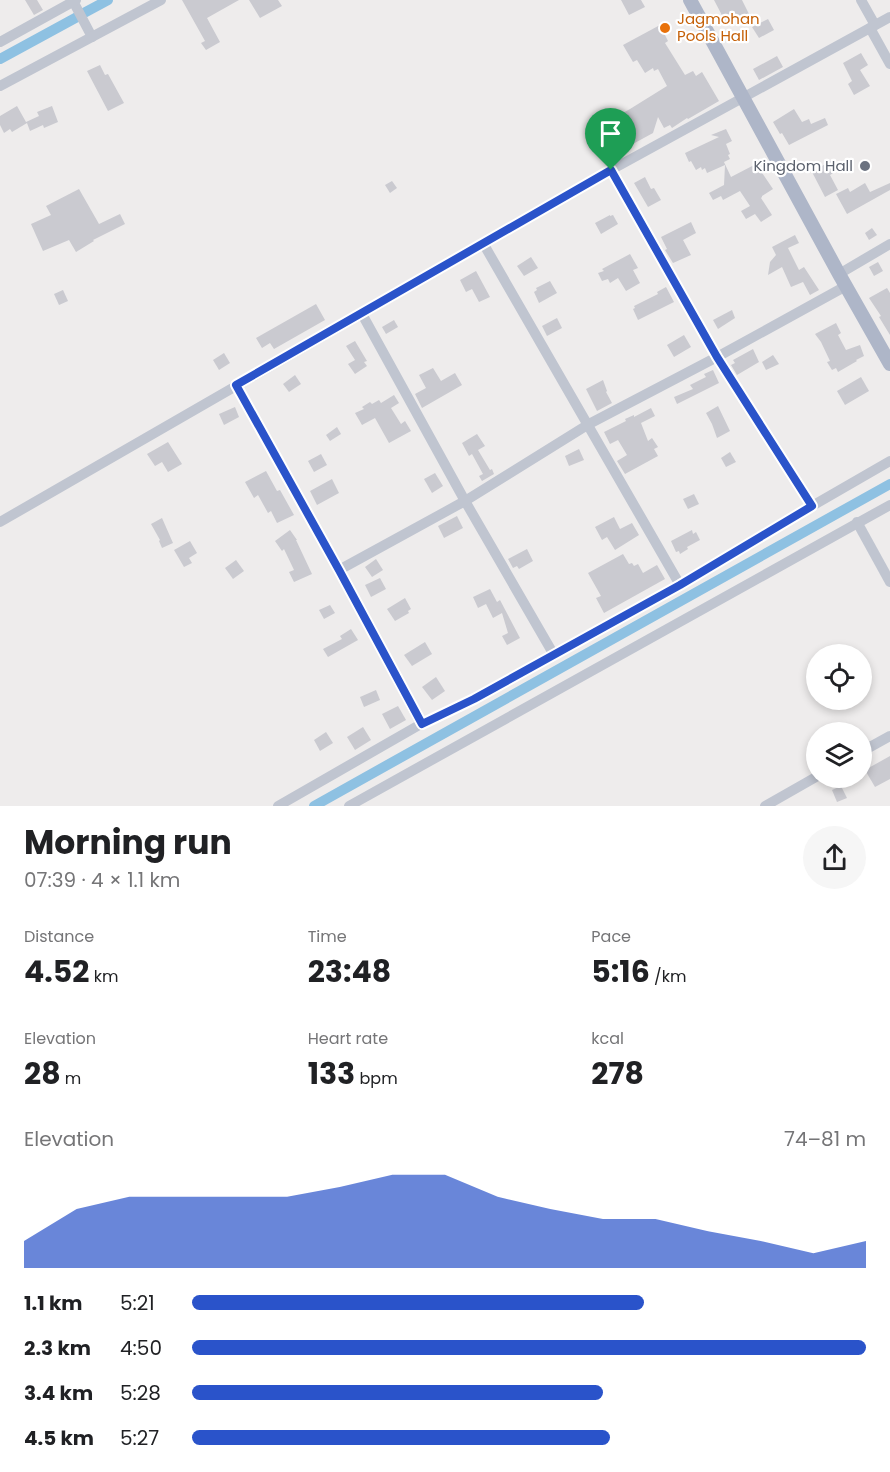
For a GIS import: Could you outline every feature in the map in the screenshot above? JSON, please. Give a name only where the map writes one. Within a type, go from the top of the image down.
[{"type":"main road","points":[[690,0],[890,364]]},
{"type":"street","points":[[0,86],[161,0]]},
{"type":"street","points":[[861,0],[890,64]]},
{"type":"street","points":[[0,42],[75,1],[92,37]]},
{"type":"street","points":[[0,522],[611,170],[890,17]]},
{"type":"street","points":[[611,170],[717,357],[812,506]]},
{"type":"street","points":[[483,243],[680,585]]},
{"type":"street","points":[[339,570],[465,501],[589,424],[717,357],[843,280],[890,244]]},
{"type":"street","points":[[362,314],[465,501],[554,655]]},
{"type":"street","points":[[236,385],[422,724]]},
{"type":"street","points":[[278,806],[422,724],[474,699],[680,585],[890,461]]},
{"type":"street","points":[[349,806],[890,504]]},
{"type":"street","points":[[857,522],[890,582]]},
{"type":"street","points":[[872,746],[890,736]]},
{"type":"street","points":[[765,806],[806,783]]},
{"type":"building","points":[[25,0],[37,0],[43,10],[34,15]]},
{"type":"building","points":[[182,0],[239,0],[207,18],[220,42],[206,50],[201,43],[205,41]]},
{"type":"building","points":[[249,0],[278,0],[282,6],[260,18]]},
{"type":"building","points":[[621,0],[641,0],[645,7],[629,15]]},
{"type":"building","points":[[714,0],[742,0],[750,16],[733,25],[731,20],[726,23]]},
{"type":"building","points":[[768,19],[774,30],[759,38],[752,27]]},
{"type":"building","points":[[660,25],[668,41],[665,43],[685,75],[693,71],[696,76],[702,72],[719,101],[672,128],[670,125],[664,128],[658,117],[653,133],[631,145],[630,142],[601,145],[592,130],[667,86],[658,69],[654,71],[653,68],[645,73],[637,60],[633,62],[623,45]]},
{"type":"building","points":[[861,53],[868,65],[860,70],[870,86],[854,95],[848,84],[852,81],[843,63]]},
{"type":"building","points":[[777,56],[783,67],[759,80],[753,69]]},
{"type":"building","points":[[100,65],[105,75],[108,74],[124,103],[108,111],[87,71]]},
{"type":"building","points":[[17,106],[26,122],[39,116],[37,112],[52,106],[58,122],[30,131],[27,123],[12,132],[10,129],[4,133],[0,125],[0,116]]},
{"type":"building","points":[[794,109],[802,122],[809,119],[811,124],[825,118],[828,125],[789,145],[773,122]]},
{"type":"building","points":[[726,129],[732,141],[726,144],[730,159],[724,162],[731,177],[756,164],[773,189],[761,198],[772,215],[761,222],[755,214],[746,219],[741,211],[750,206],[740,191],[723,200],[721,196],[713,200],[709,193],[724,185],[725,165],[707,173],[705,168],[702,170],[701,167],[696,170],[685,153],[719,137],[711,135]]},
{"type":"building","points":[[832,160],[838,170],[830,175],[838,190],[825,197],[812,172]]},
{"type":"building","points":[[645,177],[651,189],[654,188],[661,200],[648,207],[634,183]]},
{"type":"building","points":[[392,181],[397,188],[390,193],[385,185]]},
{"type":"building","points":[[865,183],[870,192],[890,183],[890,190],[847,214],[836,194],[848,188],[850,192]]},
{"type":"building","points":[[79,189],[99,224],[120,214],[125,224],[93,240],[76,252],[69,240],[43,251],[31,224],[51,215],[46,206]]},
{"type":"building","points":[[613,215],[618,224],[601,234],[595,223]]},
{"type":"building","points":[[691,222],[696,233],[683,240],[691,255],[673,263],[665,250],[667,249],[661,237]]},
{"type":"building","points":[[872,228],[877,235],[869,240],[865,233]]},
{"type":"building","points":[[795,235],[799,243],[788,248],[799,270],[804,267],[819,290],[810,295],[803,282],[791,287],[782,267],[768,275],[770,262],[776,255],[772,247]]},
{"type":"building","points":[[630,254],[638,268],[633,270],[640,283],[626,291],[618,278],[610,283],[608,279],[602,281],[598,273],[604,271],[602,269]]},
{"type":"building","points":[[531,257],[538,268],[524,276],[517,266]]},
{"type":"building","points":[[878,262],[883,271],[874,276],[869,267]]},
{"type":"building","points":[[476,271],[490,297],[479,302],[472,289],[466,292],[460,280]]},
{"type":"building","points":[[550,281],[557,293],[539,303],[534,292],[536,288]]},
{"type":"building","points":[[666,287],[674,302],[638,320],[634,306],[658,294],[657,292]]},
{"type":"building","points":[[887,288],[890,293],[890,335],[869,298]]},
{"type":"building","points":[[63,290],[68,301],[59,305],[54,294]]},
{"type":"building","points":[[316,304],[325,320],[274,349],[270,343],[262,348],[256,338]]},
{"type":"building","points":[[732,310],[735,318],[718,329],[713,320]]},
{"type":"building","points":[[557,318],[562,328],[547,336],[542,326]]},
{"type":"building","points":[[394,320],[398,327],[386,334],[382,327]]},
{"type":"building","points":[[836,323],[841,333],[838,335],[846,350],[860,345],[864,356],[838,372],[836,368],[832,370],[827,362],[830,361],[815,334]]},
{"type":"building","points":[[684,335],[691,347],[674,357],[667,345]]},
{"type":"building","points":[[355,341],[367,361],[364,362],[367,366],[355,374],[348,364],[355,360],[346,346]]},
{"type":"building","points":[[753,349],[759,362],[737,375],[731,365],[735,363],[733,360]]},
{"type":"building","points":[[224,353],[230,363],[219,370],[213,360]]},
{"type":"building","points":[[773,355],[779,364],[766,370],[762,362]]},
{"type":"building","points":[[433,368],[441,381],[455,373],[462,385],[422,408],[415,394],[426,388],[419,375]]},
{"type":"building","points":[[713,370],[719,383],[677,404],[674,397],[693,389],[690,385],[706,377],[704,374]]},
{"type":"building","points":[[295,375],[301,384],[289,392],[283,384]]},
{"type":"building","points":[[861,377],[869,391],[845,405],[837,391]]},
{"type":"building","points":[[603,380],[612,403],[597,411],[586,389]]},
{"type":"building","points":[[394,395],[399,403],[391,408],[401,424],[405,421],[411,431],[389,443],[375,418],[362,425],[355,413],[364,409],[362,407],[370,402],[372,404],[379,400],[381,403]]},
{"type":"building","points":[[718,406],[730,431],[717,438],[706,413]]},
{"type":"building","points":[[235,407],[239,417],[224,425],[219,414]]},
{"type":"building","points":[[651,408],[655,416],[641,423],[648,441],[652,438],[658,447],[654,449],[658,456],[625,474],[617,461],[627,455],[618,440],[610,444],[604,432],[626,421],[625,419]]},
{"type":"building","points":[[337,427],[341,434],[330,441],[326,435]]},
{"type":"building","points":[[477,434],[485,446],[478,450],[494,474],[482,481],[479,476],[483,474],[472,454],[469,456],[462,443]]},
{"type":"building","points":[[168,442],[182,464],[168,472],[162,462],[155,466],[147,454]]},
{"type":"building","points":[[579,449],[584,460],[569,466],[565,456]]},
{"type":"building","points":[[730,452],[736,462],[726,467],[721,458]]},
{"type":"building","points":[[321,454],[327,465],[314,472],[308,461]]},
{"type":"building","points":[[266,471],[294,515],[277,523],[271,511],[268,513],[258,495],[254,498],[245,482]]},
{"type":"building","points":[[435,473],[443,486],[432,493],[424,479]]},
{"type":"building","points":[[332,479],[339,493],[317,505],[310,491]]},
{"type":"building","points":[[694,494],[699,504],[688,509],[683,499]]},
{"type":"building","points":[[457,516],[463,528],[444,538],[438,526]]},
{"type":"building","points":[[614,517],[620,529],[632,523],[639,535],[615,550],[607,537],[602,540],[595,527]]},
{"type":"building","points":[[162,518],[173,543],[162,548],[151,524]]},
{"type":"building","points":[[290,530],[312,574],[294,582],[289,572],[294,570],[284,549],[282,551],[275,541]]},
{"type":"building","points":[[692,530],[693,534],[696,532],[700,540],[680,554],[679,551],[676,552],[671,541]]},
{"type":"building","points":[[190,541],[197,553],[189,558],[192,563],[184,567],[174,550]]},
{"type":"building","points":[[527,549],[533,561],[519,569],[517,566],[513,568],[508,559]]},
{"type":"building","points":[[623,554],[629,564],[632,563],[634,566],[638,564],[643,573],[657,565],[665,579],[604,613],[596,598],[601,596],[588,573]]},
{"type":"building","points":[[376,559],[383,570],[372,577],[365,567]]},
{"type":"building","points":[[236,560],[244,571],[233,579],[225,568]]},
{"type":"building","points":[[380,578],[386,589],[371,597],[365,585]]},
{"type":"building","points":[[490,589],[497,602],[500,600],[520,638],[507,645],[502,636],[508,633],[502,613],[493,618],[486,604],[478,608],[473,597]]},
{"type":"building","points":[[405,598],[411,609],[409,613],[395,621],[387,609]]},
{"type":"building","points":[[330,605],[335,613],[324,619],[319,610]]},
{"type":"building","points":[[351,629],[358,640],[328,657],[323,649],[342,639],[340,636]]},
{"type":"building","points":[[425,642],[432,654],[412,666],[404,655]]},
{"type":"building","points":[[436,677],[445,691],[432,700],[422,687]]},
{"type":"building","points":[[376,690],[380,700],[364,707],[360,697]]},
{"type":"building","points":[[398,706],[406,720],[390,729],[382,714]]},
{"type":"building","points":[[363,727],[371,740],[355,750],[347,737]]},
{"type":"building","points":[[326,732],[333,743],[320,751],[314,740]]},
{"type":"building","points":[[890,756],[890,779],[875,787],[872,782],[872,766]]},
{"type":"building","points":[[842,788],[847,798],[837,802],[832,790]]},
{"type":"waterway","points":[[82,14],[108,0]]},
{"type":"waterway","points":[[0,59],[79,16]]},
{"type":"waterway","points":[[314,806],[890,484]]},
{"type":"place","name":"Jagmohan Pools Hall","points":[[665,28]]},
{"type":"place","name":"Kingdom Hall","points":[[865,166]]},
{"type":"route","points":[[611,170],[717,357],[812,506],[680,585],[474,699],[422,724],[236,385],[611,170]]}]
